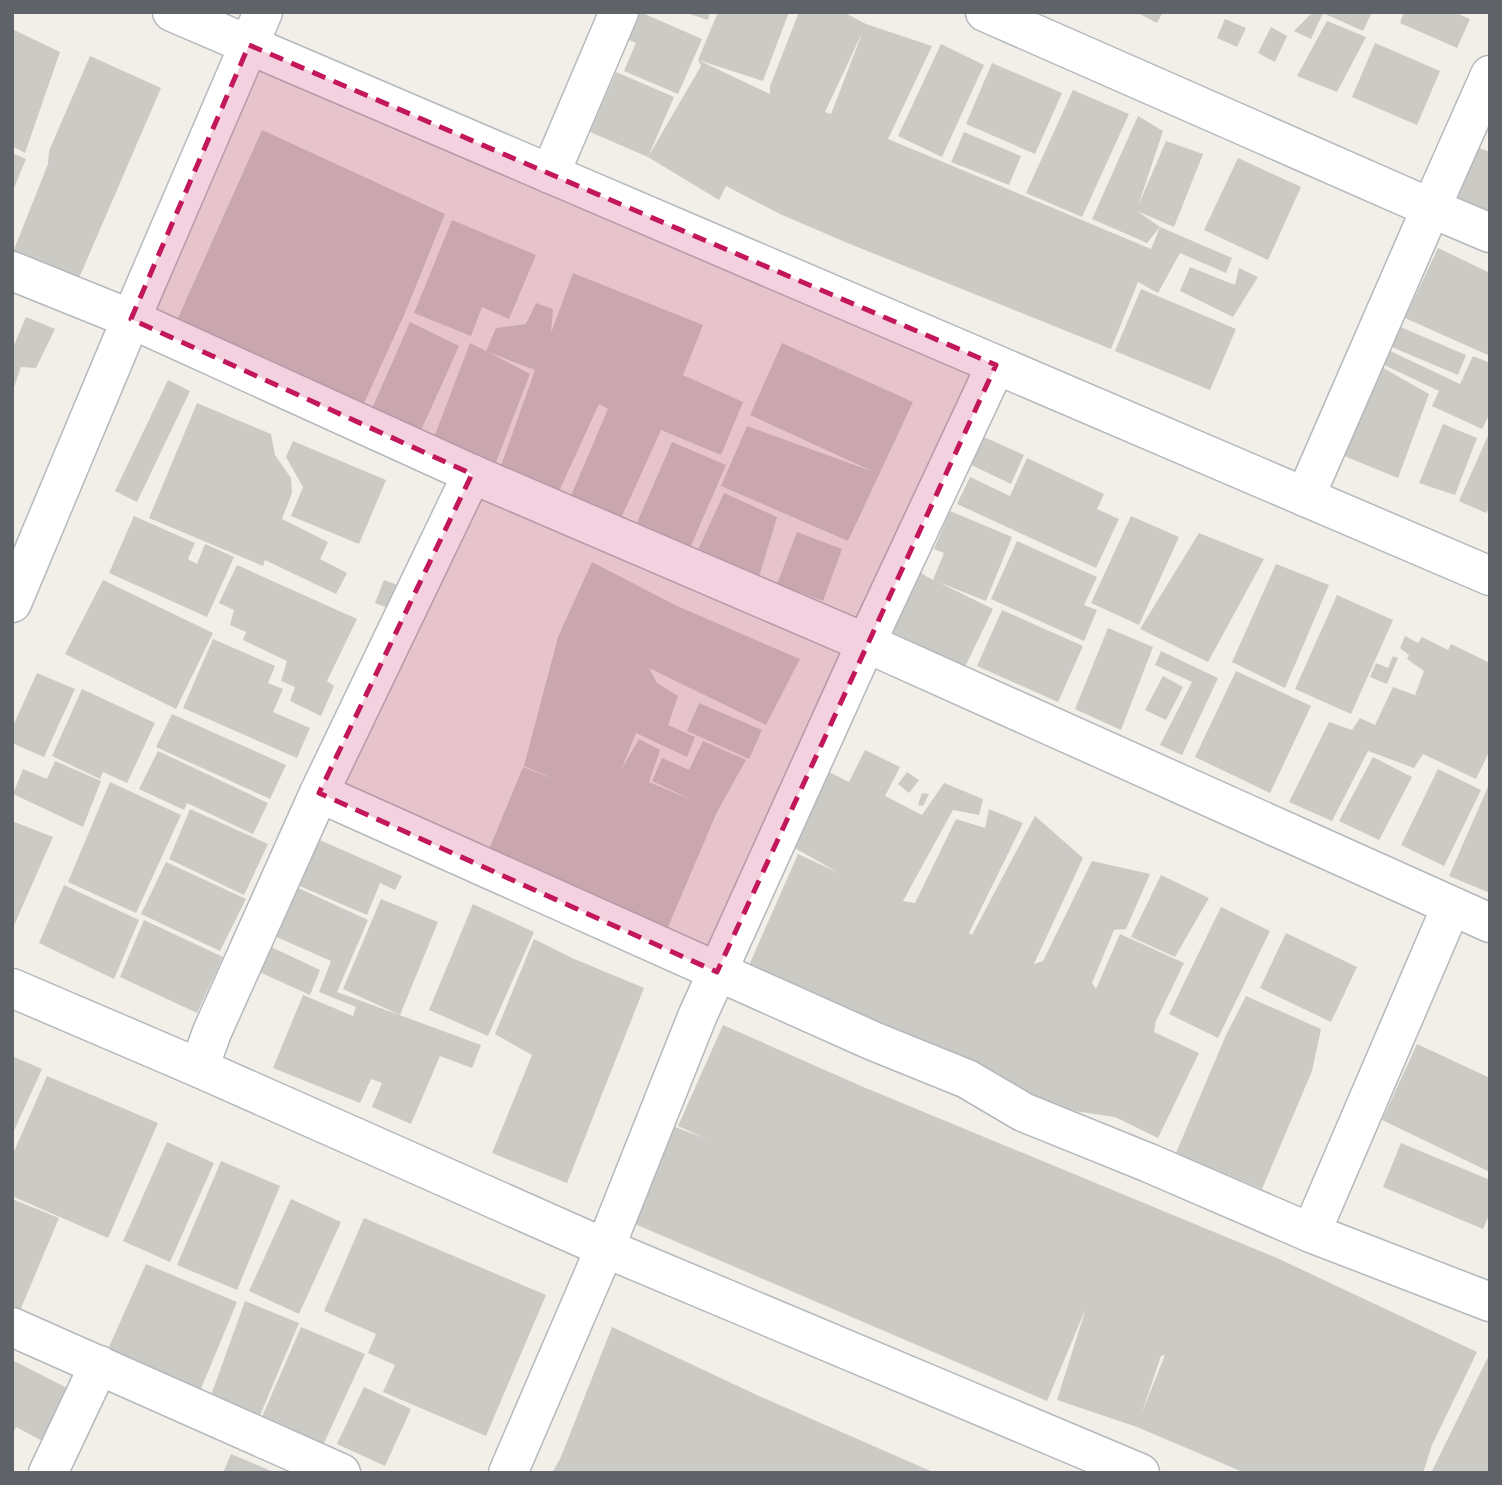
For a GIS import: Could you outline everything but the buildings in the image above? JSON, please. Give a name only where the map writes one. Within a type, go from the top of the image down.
[{"type":"street","points":[[172,12],[256,29],[550,174],[1490,576]]},
{"type":"street","points":[[550,174],[619,12]]},
{"type":"street","points":[[985,12],[1490,233]]},
{"type":"street","points":[[12,603],[21,557],[131,320],[256,29]]},
{"type":"street","points":[[1305,497],[1490,75]]},
{"type":"street","points":[[12,271],[131,320],[472,474],[866,643],[1490,923]]},
{"type":"street","points":[[508,1473],[605,1248],[717,972],[996,365]]},
{"type":"street","points":[[199,1068],[212,1032],[319,793],[472,474]]},
{"type":"street","points":[[319,793],[873,1041],[967,1079],[1023,1112],[1311,1233],[1490,1303]]},
{"type":"street","points":[[1311,1233],[1451,907]]},
{"type":"street","points":[[12,988],[605,1248],[1140,1473]]},
{"type":"street","points":[[12,1327],[341,1473]]},
{"type":"street","points":[[48,1473],[99,1365]]},
{"type":"highlighted area","points":[[249,45],[996,365],[717,972],[319,793],[472,474],[131,319]]}]
